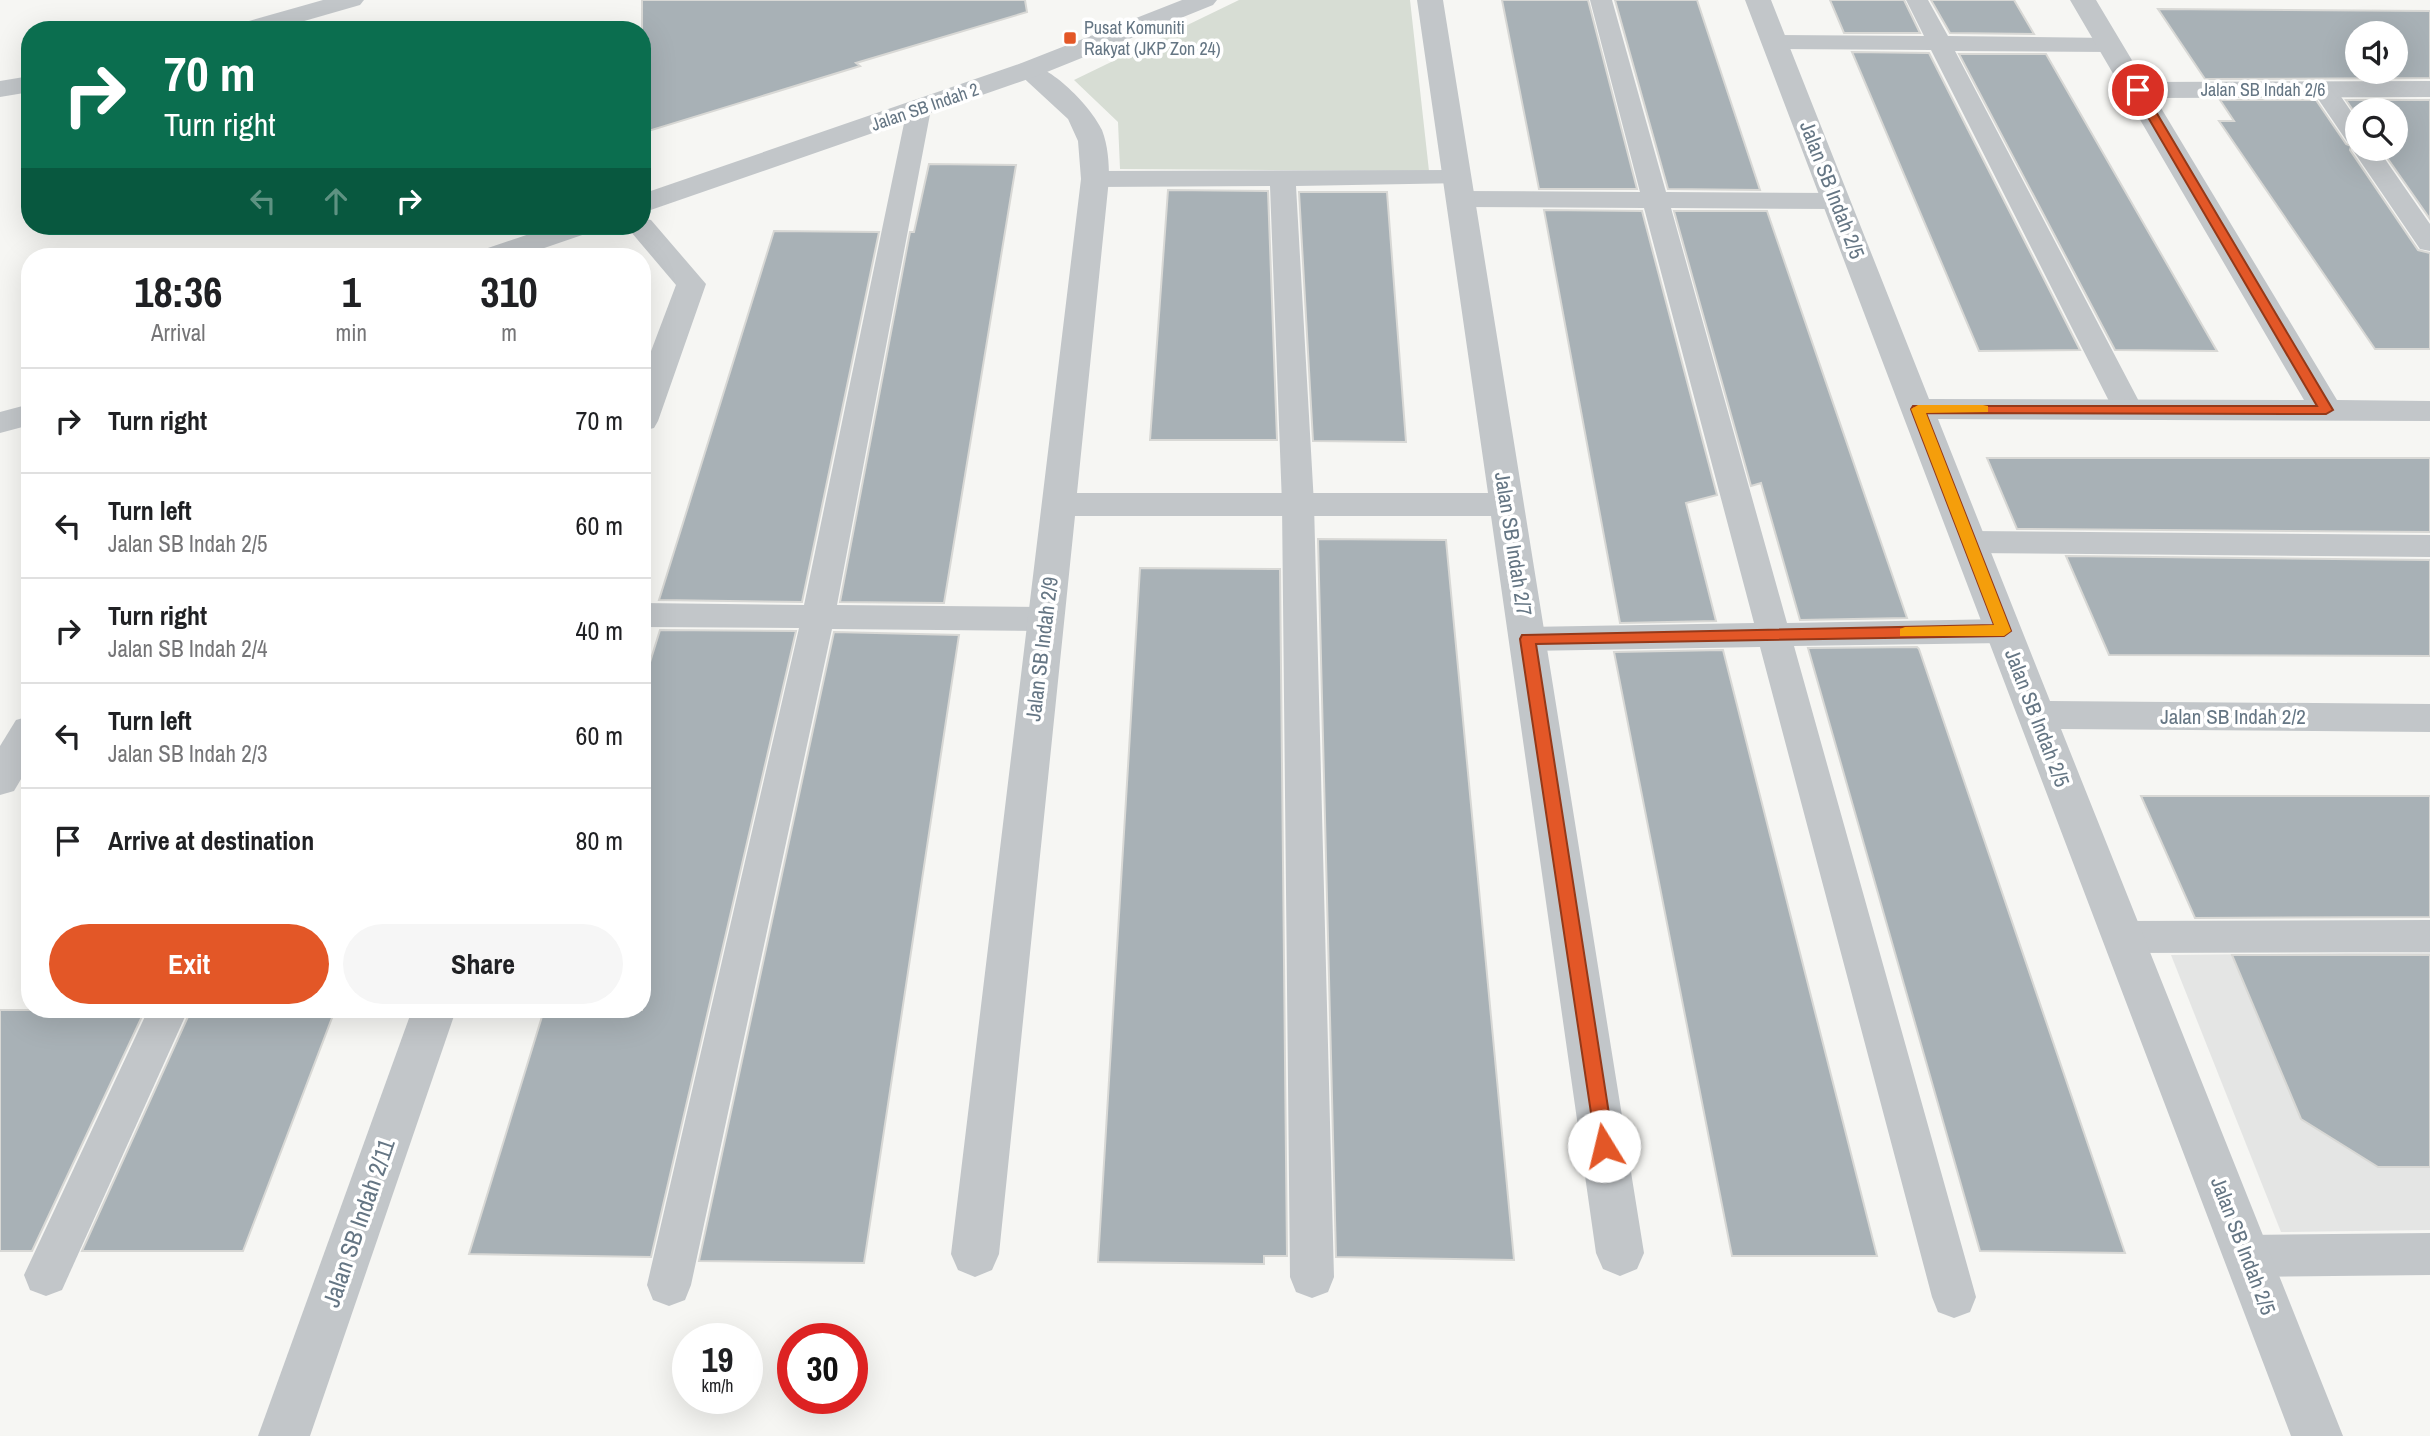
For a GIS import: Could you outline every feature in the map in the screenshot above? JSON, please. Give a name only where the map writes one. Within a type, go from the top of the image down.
[{"type":"street","points":[[276,21],[351,0]]},
{"type":"street","name":"Jalan SB Indah 2","points":[[651,201],[1028,70],[1204,0]]},
{"type":"street","name":"Jalan SB Indah 2/7","points":[[1430,0],[1620,1254]]},
{"type":"street","name":"Jalan SB Indah 2/5","points":[[1758,0],[2317,1436]]},
{"type":"street","points":[[2083,0],[2326,410]]},
{"type":"street","name":"Jalan SB Indah 2/9","points":[[975,1254],[1096,179],[1096,149],[1088,126],[1063,98],[1028,70]]},
{"type":"street","points":[[0,89],[21,86]]},
{"type":"street","name":"Jalan SB Indah 2/6","points":[[2138,90],[2430,89]]},
{"type":"street","points":[[517,248],[554,235]]},
{"type":"street","points":[[649,235],[691,284],[651,396]]},
{"type":"street","points":[[1918,409],[2430,411]]},
{"type":"street","points":[[0,423],[21,417]]},
{"type":"street","points":[[1060,505],[1507,504]]},
{"type":"street","name":"Jalan SB Indah 2/2","points":[[2035,715],[2430,718]]},
{"type":"street","points":[[0,780],[21,745]]},
{"type":"street","name":"Jalan SB Indah 2/11","points":[[284,1436],[431,1018]]},
{"type":"lane","points":[[1601,0],[1954,1297]]},
{"type":"lane","points":[[1917,0],[2128,410]]},
{"type":"lane","points":[[1774,42],[2110,45]]},
{"type":"lane","points":[[2324,90],[2345,121]]},
{"type":"lane","points":[[669,1285],[818,618],[919,109]]},
{"type":"lane","points":[[2373,161],[2430,243]]},
{"type":"lane","points":[[1283,178],[1298,504],[1312,1277]]},
{"type":"lane","points":[[1096,179],[1283,178],[1656,200],[1836,201]]},
{"type":"lane","points":[[1969,542],[2430,546]]},
{"type":"lane","points":[[651,615],[1045,619]]},
{"type":"lane","points":[[1527,639],[2004,631]]},
{"type":"lane","points":[[2123,937],[2430,936]]},
{"type":"lane","points":[[46,1275],[164,1018]]},
{"type":"lane","points":[[2247,1256],[2430,1254]]},
{"type":"shaded area","points":[[1239,0],[1410,0],[1429,171],[1120,169],[1118,122],[1074,80]]},
{"type":"shaded area","points":[[2430,952],[2430,1230],[2281,1232],[2171,955]]},
{"type":"building","points":[[642,0],[1025,0],[1027,12],[856,63],[860,66],[651,130],[651,21],[642,21]]},
{"type":"building","points":[[1502,0],[1588,0],[1637,189],[1539,189]]},
{"type":"building","points":[[1615,0],[1697,0],[1760,190],[1668,189]]},
{"type":"building","points":[[1830,0],[1904,0],[1920,33],[1844,33]]},
{"type":"building","points":[[1931,0],[2014,0],[2034,34],[1950,33]]},
{"type":"building","points":[[2158,9],[2430,11],[2430,78],[2408,78],[2408,21],[2345,21],[2345,78],[2205,79]]},
{"type":"building","points":[[1852,52],[1929,53],[2080,350],[1979,351]]},
{"type":"building","points":[[1959,54],[2046,54],[2217,351],[2115,350]]},
{"type":"building","points":[[2220,100],[2316,100],[2345,143],[2345,161],[2357,161],[2418,250],[2430,253],[2430,349],[2375,349],[2219,121],[2234,121]]},
{"type":"building","points":[[2408,100],[2430,100],[2430,219],[2389,161],[2408,161]]},
{"type":"building","points":[[929,164],[1016,165],[944,603],[840,602],[910,232],[914,232]]},
{"type":"building","points":[[1168,190],[1268,191],[1277,440],[1150,440]]},
{"type":"building","points":[[1299,192],[1387,192],[1406,442],[1313,441]]},
{"type":"building","points":[[1544,210],[1642,211],[1717,495],[1686,503],[1716,621],[1620,623]]},
{"type":"building","points":[[1674,211],[1767,211],[1907,618],[1800,620],[1761,483],[1751,486]]},
{"type":"building","points":[[774,231],[879,232],[802,602],[659,600]]},
{"type":"building","points":[[1987,458],[2430,458],[2430,532],[2017,529]]},
{"type":"building","points":[[1318,539],[1446,540],[1514,1260],[1336,1257]]},
{"type":"building","points":[[2066,556],[2430,560],[2430,656],[2109,655]]},
{"type":"building","points":[[1140,568],[1280,569],[1287,1256],[1264,1256],[1264,1264],[1098,1262]]},
{"type":"building","points":[[660,630],[796,631],[651,1257],[469,1254],[542,1018],[651,1018],[651,659]]},
{"type":"building","points":[[834,632],[959,635],[864,1263],[699,1261]]},
{"type":"building","points":[[1917,647],[2125,1253],[1980,1251],[1808,648]]},
{"type":"building","points":[[1723,650],[1877,1256],[1732,1256],[1614,652]]},
{"type":"building","points":[[2141,796],[2430,796],[2430,917],[2195,918]]},
{"type":"building","points":[[2232,955],[2430,955],[2430,1167],[2378,1167],[2301,1119]]},
{"type":"building","points":[[0,1010],[21,1010],[21,1018],[141,1018],[32,1251],[0,1251]]},
{"type":"building","points":[[187,1018],[332,1018],[243,1251],[82,1251]]},
{"type":"slow traffic","points":[[1905,632],[2004,631],[1918,409],[1983,409]]},
{"type":"place","name":"Pusat Komuniti Rakyat (JKP Zon 24)","points":[[1070,38]]},
{"type":"route","points":[[1604,1146],[1527,639],[2004,631],[1918,409],[2326,410],[2138,90]]}]
